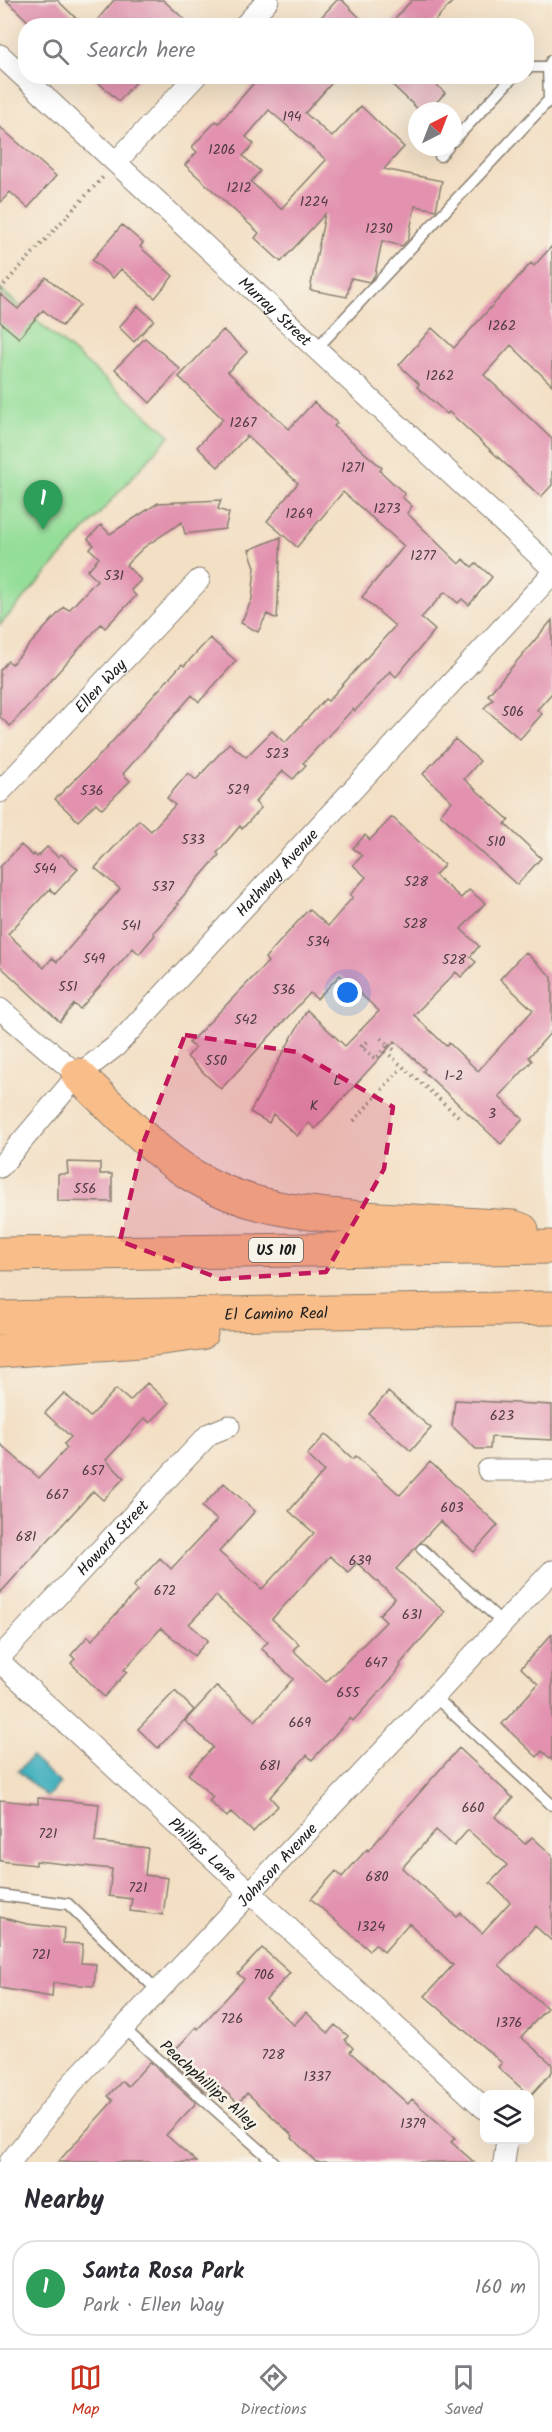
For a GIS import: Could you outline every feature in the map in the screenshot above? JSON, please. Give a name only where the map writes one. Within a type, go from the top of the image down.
[{"type":"highway","points":[[78,1076],[178,1166],[214,1188],[241,1199],[285,1211],[513,1227],[552,1241]]},
{"type":"highway","name":"US 101","points":[[0,1254],[552,1247]]},
{"type":"highway","name":"El Camino Real","points":[[0,1318],[552,1308]]},
{"type":"highway","points":[[0,1351],[164,1338],[318,1313]]},
{"type":"street","points":[[251,18],[268,0]]},
{"type":"street","name":"Murray Street","points":[[0,55],[18,72]]},
{"type":"street","name":"Murray Street","points":[[31,84],[552,568]]},
{"type":"street","points":[[116,162],[189,84]]},
{"type":"street","name":"Hathway Avenue","points":[[0,1167],[78,1076],[124,1038],[552,574]]},
{"type":"street","name":"Ellen Way","points":[[0,792],[199,579]]},
{"type":"street","points":[[0,1009],[78,1076]]},
{"type":"street","name":"Howard Street","points":[[0,1657],[209,1434],[230,1426]]},
{"type":"street","points":[[488,1470],[552,1470]]},
{"type":"street","name":"Johnson Avenue","points":[[10,2162],[72,2083],[552,1571]]},
{"type":"street","name":"Phillips Lane","points":[[0,1662],[480,2104]]},
{"type":"street","points":[[504,2162],[506,2144]]},
{"type":"lane","points":[[316,350],[549,100],[550,64],[534,67]]},
{"type":"lane","points":[[462,131],[506,84]]},
{"type":"lane","points":[[422,1549],[503,1623]]},
{"type":"lane","points":[[434,1696],[552,1805]]},
{"type":"lane","points":[[0,1896],[68,1904],[158,1992]]},
{"type":"lane","name":"Peachphillips Alley","points":[[123,2028],[274,2162]]},
{"type":"path","points":[[0,289],[116,162]]},
{"type":"path","points":[[381,1038],[397,1052]]},
{"type":"path","points":[[370,1039],[361,1046],[375,1059],[388,1045]]},
{"type":"path","points":[[384,1050],[458,1116]]},
{"type":"path","points":[[354,1121],[402,1066]]},
{"type":"highlighted area","points":[[185,1035],[297,1052],[393,1107],[384,1169],[326,1272],[221,1279],[120,1241],[142,1146]]},
{"type":"green space","points":[[0,289],[170,435],[0,625]]},
{"type":"water","points":[[31,1757],[60,1783],[47,1797],[18,1771]]},
{"type":"building","points":[[6,0],[57,0],[76,18],[25,18]]},
{"type":"building","points":[[114,0],[163,0],[183,18],[99,18]]},
{"type":"building","points":[[337,0],[342,0],[360,18],[320,18]]},
{"type":"building","points":[[412,0],[454,0],[437,18],[395,18]]},
{"type":"building","points":[[100,84],[134,84],[119,101]]},
{"type":"building","points":[[253,84],[331,84],[305,113],[332,137],[361,106],[404,147],[384,169],[442,181],[436,210],[415,206],[408,240],[402,246],[382,241],[375,275],[369,282],[351,278],[347,297],[310,290],[325,214],[281,262],[255,238],[259,233],[185,165],[197,152],[192,147],[216,121],[219,123]],"holes":[[[269,110],[326,160],[281,209],[251,182],[260,171],[243,156],[254,144],[246,137]]]},
{"type":"building","points":[[391,84],[436,84],[445,93],[436,102],[410,102]]},
{"type":"building","points":[[0,127],[56,176],[28,208],[10,192],[0,203]]},
{"type":"building","points":[[122,225],[143,243],[140,247],[173,276],[155,298],[121,269],[113,278],[92,260]]},
{"type":"building","points":[[552,246],[552,385],[511,345],[484,375],[552,439],[552,485],[541,497],[449,412],[447,414],[417,387],[419,384],[399,365],[432,328],[454,348],[531,263],[534,266]]},
{"type":"building","points":[[46,277],[80,305],[62,326],[43,310],[19,338],[0,322],[0,294],[18,309]]},
{"type":"building","points":[[138,306],[154,320],[134,342],[119,327]]},
{"type":"building","points":[[223,330],[247,352],[228,372],[289,429],[314,402],[337,423],[334,426],[382,468],[380,471],[405,494],[402,497],[412,506],[407,513],[459,564],[463,559],[472,567],[476,563],[492,577],[469,605],[462,599],[458,603],[445,592],[421,618],[435,630],[396,677],[390,671],[355,711],[353,709],[303,763],[306,765],[293,779],[283,771],[255,802],[261,808],[242,829],[240,826],[217,853],[219,855],[177,903],[179,904],[153,933],[155,935],[139,954],[133,948],[80,1009],[74,1004],[60,1022],[0,966],[0,867],[21,845],[37,857],[47,847],[58,857],[61,854],[78,869],[55,894],[50,889],[8,934],[44,968],[52,958],[57,962],[120,889],[95,868],[139,820],[151,831],[175,805],[167,798],[188,773],[196,780],[229,743],[246,757],[272,731],[285,743],[325,699],[328,701],[395,626],[362,597],[404,546],[343,492],[297,547],[267,521],[298,483],[247,436],[218,467],[197,447],[223,419],[179,377]]},
{"type":"building","points":[[145,338],[180,369],[150,403],[115,369]]},
{"type":"building","points":[[221,500],[218,509],[229,513],[225,529],[185,534],[182,522],[143,548],[126,565],[141,580],[131,590],[136,596],[105,628],[101,624],[10,726],[0,717],[0,670],[8,661],[12,664],[64,607],[69,610],[97,580],[87,571],[99,558],[90,549],[94,545],[88,539],[101,525],[110,534],[158,503]]},
{"type":"building","points":[[281,537],[277,619],[267,614],[258,632],[241,623],[252,599],[255,567],[249,550]]},
{"type":"building","points":[[552,620],[552,693],[537,710],[542,714],[520,739],[484,708],[493,699],[488,695]]},
{"type":"building","points":[[210,638],[236,661],[199,702],[192,695],[123,774],[130,781],[102,809],[96,803],[78,821],[55,799],[101,754],[182,664],[184,666]]},
{"type":"building","points":[[455,739],[480,761],[464,779],[509,820],[505,824],[541,858],[517,885],[440,814],[452,801],[423,774]]},
{"type":"building","points":[[392,817],[444,865],[435,875],[461,898],[469,890],[485,903],[461,929],[479,946],[470,957],[476,962],[461,977],[456,972],[414,1015],[446,1046],[449,1043],[478,1071],[533,1010],[500,979],[525,952],[552,977],[552,1031],[529,1057],[532,1061],[499,1097],[523,1119],[501,1144],[423,1071],[425,1069],[395,1041],[315,1129],[309,1123],[297,1136],[273,1114],[269,1123],[250,1112],[307,1010],[345,1046],[379,1011],[340,975],[317,999],[310,993],[221,1089],[187,1057],[195,1048],[189,1043],[268,962],[265,958],[309,909],[328,926],[353,897],[350,895],[366,877],[353,865],[362,856],[353,848],[365,835],[370,840]]},
{"type":"building","points":[[67,1162],[100,1163],[100,1174],[112,1174],[112,1202],[58,1201],[58,1174],[68,1174]]},
{"type":"building","points":[[147,1383],[169,1403],[150,1423],[145,1418],[106,1460],[124,1478],[103,1500],[93,1491],[0,1593],[0,1444],[39,1478],[67,1448],[64,1444],[71,1437],[45,1413],[64,1393],[90,1417],[116,1389],[130,1401]]},
{"type":"building","points":[[388,1392],[431,1428],[411,1451],[369,1414]]},
{"type":"building","points":[[455,1400],[552,1405],[552,1440],[491,1437],[490,1449],[476,1449],[452,1426]]},
{"type":"building","points":[[326,1434],[353,1459],[356,1456],[400,1495],[430,1462],[498,1525],[474,1552],[440,1521],[396,1569],[445,1612],[400,1664],[394,1676],[353,1721],[350,1718],[312,1760],[307,1755],[270,1797],[278,1806],[253,1832],[231,1812],[227,1817],[209,1801],[213,1797],[188,1774],[213,1747],[185,1721],[217,1686],[255,1721],[293,1679],[261,1648],[268,1642],[216,1596],[189,1624],[208,1640],[194,1656],[161,1628],[124,1670],[127,1672],[104,1697],[71,1663],[75,1659],[71,1655],[88,1636],[92,1640],[137,1591],[133,1587],[160,1558],[171,1569],[217,1520],[202,1507],[224,1483],[255,1511],[219,1552],[262,1589],[314,1533],[289,1511],[324,1471],[307,1455]],"holes":[[[330,1556],[348,1572],[357,1563],[395,1598],[379,1615],[386,1622],[326,1682],[293,1650],[299,1644],[272,1619]]]},
{"type":"building","points":[[552,1634],[552,1760],[542,1751],[537,1757],[502,1724],[538,1684],[521,1668]]},
{"type":"building","points":[[175,1691],[194,1710],[158,1748],[138,1729]]},
{"type":"building","points":[[459,1748],[513,1798],[495,1817],[525,1844],[532,1837],[552,1855],[552,1941],[535,1926],[499,1965],[547,2008],[521,2037],[552,2064],[552,2072],[534,2092],[523,2090],[498,2067],[502,2063],[425,1996],[453,1965],[409,1923],[384,1952],[375,1944],[369,1950],[311,1899],[336,1871],[342,1877],[367,1849],[368,1851]],"holes":[[[436,1830],[454,1846],[468,1830],[507,1865],[490,1883],[510,1902],[482,1933],[461,1913],[457,1917],[402,1868]]]},
{"type":"building","points":[[38,1798],[99,1804],[95,1842],[148,1848],[145,1875],[168,1878],[163,1915],[130,1911],[132,1899],[109,1896],[112,1869],[36,1861],[36,1865],[0,1861],[0,1800],[38,1804]]},
{"type":"building","points":[[0,1917],[27,1924],[64,1928],[63,1943],[83,1944],[81,1963],[96,1964],[94,1986],[53,1983],[52,1997],[0,1988]]},
{"type":"building","points":[[262,1948],[290,1973],[266,1999],[294,2025],[306,2012],[328,2033],[335,2025],[348,2036],[345,2040],[353,2048],[350,2052],[408,2104],[412,2099],[455,2138],[451,2142],[474,2162],[316,2162],[292,2138],[293,2136],[247,2093],[238,2103],[215,2082],[206,2092],[168,2058],[244,1979],[238,1974]]},
{"type":"building","points":[[150,2062],[196,2103],[166,2135],[197,2162],[58,2162],[113,2101],[108,2096],[122,2081],[128,2086]]},
{"type":"place","name":"Santa Rosa Park","points":[[43,530]]}]
